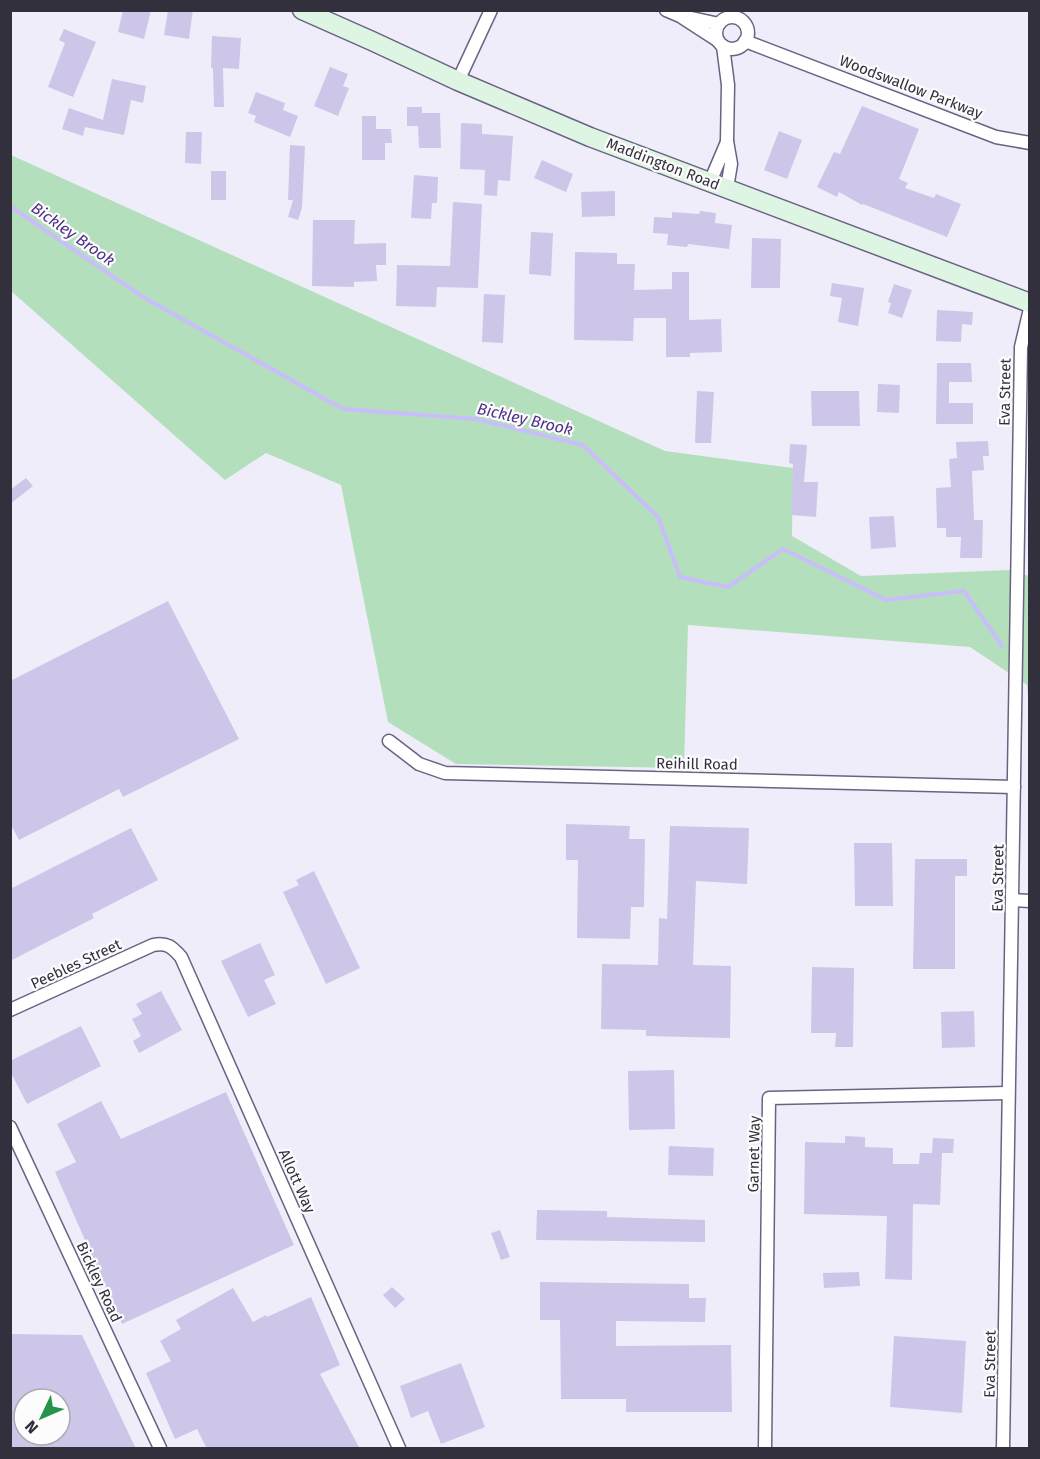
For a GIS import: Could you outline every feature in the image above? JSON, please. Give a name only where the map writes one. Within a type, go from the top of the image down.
[{"type":"main road","name":"Maddington Road","points":[[302,10],[458,81],[590,137],[1029,303]]},
{"type":"street","points":[[458,81],[491,10]]},
{"type":"street","name":"Woodswallow Parkway","points":[[666,10],[735,34],[996,136],[1029,143]]},
{"type":"street","name":"Woodswallow Parkway","points":[[680,16],[730,17],[735,34]]},
{"type":"street","points":[[718,185],[731,164],[728,141],[728,85],[735,34],[716,34],[723,18]]},
{"type":"street","points":[[718,185],[728,141]]},
{"type":"street","name":"Eva Street","points":[[1003,1449],[1021,347],[1029,309]]},
{"type":"street","name":"Reihill Road","points":[[389,741],[419,764],[445,773],[1014,787]]},
{"type":"street","points":[[1012,900],[1029,901]]},
{"type":"street","name":"Allott Way","points":[[153,945],[163,943],[172,946],[181,957],[399,1449]]},
{"type":"street","name":"Peebles Street","points":[[10,1010],[153,945]]},
{"type":"street","name":"Garnet Way","points":[[765,1449],[770,1098],[1008,1093]]},
{"type":"street","name":"Bickley Road","points":[[10,1127],[160,1449]]},
{"type":"green space","points":[[11,155],[665,451],[793,468],[792,536],[861,576],[1010,570],[1029,576],[1029,710],[1027,685],[970,647],[688,625],[684,768],[456,764],[388,722],[341,485],[266,453],[225,480],[11,291]]},
{"type":"building","points":[[123,10],[151,10],[144,39],[118,32]]},
{"type":"building","points":[[168,10],[193,10],[189,39],[164,35]]},
{"type":"building","points":[[64,29],[96,42],[73,97],[48,87],[65,43],[59,40]]},
{"type":"building","points":[[212,36],[241,38],[239,69],[223,68],[224,107],[214,107],[213,68],[211,68]]},
{"type":"building","points":[[330,67],[348,74],[343,86],[349,88],[338,116],[314,106]]},
{"type":"building","points":[[112,79],[146,86],[143,103],[131,100],[124,135],[85,127],[83,136],[62,129],[69,108],[103,120]]},
{"type":"building","points":[[256,92],[285,103],[283,110],[298,116],[290,137],[254,122],[256,116],[248,113]]},
{"type":"building","points":[[862,106],[919,129],[899,179],[908,183],[905,188],[934,198],[936,194],[961,204],[947,237],[862,205],[839,192],[837,197],[817,187],[834,152],[840,154]]},
{"type":"building","points":[[407,107],[422,107],[422,113],[440,113],[441,148],[419,148],[418,126],[407,126]]},
{"type":"building","points":[[362,116],[376,116],[376,129],[391,129],[392,143],[385,143],[385,160],[362,160]]},
{"type":"building","points":[[461,123],[482,124],[482,134],[513,136],[510,181],[498,180],[497,196],[484,195],[485,170],[460,169]]},
{"type":"building","points":[[779,131],[802,140],[787,179],[764,170]]},
{"type":"building","points":[[186,132],[202,132],[201,164],[185,163]]},
{"type":"building","points":[[290,145],[305,146],[302,208],[298,220],[288,217],[293,200],[288,200]]},
{"type":"building","points":[[542,160],[573,174],[566,192],[534,178]]},
{"type":"building","points":[[211,171],[226,171],[226,200],[211,200]]},
{"type":"building","points":[[414,175],[438,177],[437,203],[432,203],[431,219],[411,218]]},
{"type":"building","points":[[615,191],[615,216],[582,217],[581,192]]},
{"type":"building","points":[[453,202],[482,204],[478,288],[437,287],[436,307],[396,306],[397,265],[450,266]]},
{"type":"building","points":[[700,211],[716,213],[715,223],[732,225],[729,249],[688,244],[687,247],[667,245],[668,234],[653,233],[654,217],[672,218],[672,212],[699,214]]},
{"type":"building","points":[[313,220],[355,220],[354,244],[386,243],[386,265],[376,265],[377,281],[354,282],[354,287],[312,286]]},
{"type":"building","points":[[531,232],[553,233],[551,276],[529,274]]},
{"type":"building","points":[[752,238],[781,239],[780,288],[751,288]]},
{"type":"building","points":[[575,252],[617,253],[617,264],[635,264],[634,290],[672,289],[672,272],[689,272],[689,320],[721,319],[722,352],[690,353],[690,357],[666,357],[666,318],[634,318],[633,341],[574,340]]},
{"type":"building","points":[[832,283],[864,288],[858,326],[838,322],[842,298],[830,296]]},
{"type":"building","points":[[894,284],[912,290],[902,318],[888,313],[891,303],[888,302]]},
{"type":"building","points":[[484,294],[505,295],[503,343],[482,342]]},
{"type":"building","points":[[937,310],[973,312],[972,325],[962,324],[961,342],[936,341]]},
{"type":"building","points":[[937,363],[971,363],[972,382],[949,382],[949,403],[973,403],[973,424],[936,424]]},
{"type":"building","points":[[878,384],[900,385],[899,413],[877,412]]},
{"type":"building","points":[[697,391],[714,392],[711,443],[695,443]]},
{"type":"building","points":[[811,391],[859,391],[860,426],[812,426]]},
{"type":"building","points":[[988,441],[989,456],[983,456],[984,470],[972,471],[974,520],[983,520],[982,558],[960,558],[961,537],[946,537],[946,528],[937,528],[936,488],[951,487],[949,459],[957,458],[956,442]]},
{"type":"building","points":[[790,444],[807,445],[804,482],[818,482],[816,517],[791,515],[793,464],[789,463]]},
{"type":"building","points":[[26,478],[33,486],[10,504],[10,490]]},
{"type":"building","points":[[894,516],[896,547],[871,549],[869,517]]},
{"type":"building","points":[[168,601],[239,739],[123,797],[119,789],[19,840],[10,823],[10,681]]},
{"type":"building","points":[[566,824],[630,826],[629,839],[645,839],[644,907],[631,907],[630,939],[577,938],[578,860],[566,860]]},
{"type":"building","points":[[670,826],[749,828],[747,884],[696,881],[693,965],[731,966],[730,1038],[646,1036],[646,1030],[601,1029],[602,964],[658,965],[659,918],[667,919]]},
{"type":"building","points":[[131,828],[158,880],[92,914],[94,918],[10,961],[10,889]]},
{"type":"building","points":[[854,843],[892,843],[893,906],[855,906]]},
{"type":"building","points":[[915,859],[967,859],[967,876],[955,876],[955,969],[913,969]]},
{"type":"building","points":[[314,871],[360,968],[326,984],[283,892],[299,885],[296,880]]},
{"type":"building","points":[[260,943],[275,975],[264,980],[276,1004],[248,1017],[221,961]]},
{"type":"building","points":[[812,967],[854,968],[853,1047],[835,1047],[836,1033],[811,1033]]},
{"type":"building","points":[[161,991],[182,1030],[139,1053],[133,1041],[141,1036],[132,1019],[142,1014],[136,1004]]},
{"type":"building","points":[[974,1011],[975,1047],[942,1048],[941,1012]]},
{"type":"building","points":[[81,1026],[101,1066],[27,1104],[10,1071],[10,1061]]},
{"type":"building","points":[[674,1070],[675,1129],[629,1130],[628,1071]]},
{"type":"building","points":[[226,1092],[294,1245],[122,1324],[55,1172],[76,1162],[57,1124],[101,1101],[121,1139]]},
{"type":"building","points":[[845,1136],[865,1137],[865,1147],[893,1148],[893,1164],[919,1164],[920,1153],[932,1153],[933,1138],[954,1139],[953,1153],[942,1153],[940,1205],[913,1204],[912,1280],[885,1279],[887,1216],[804,1214],[805,1142],[845,1143]]},
{"type":"building","points":[[669,1146],[714,1148],[713,1176],[668,1175]]},
{"type":"building","points":[[537,1210],[607,1211],[607,1217],[705,1220],[705,1242],[536,1240]]},
{"type":"building","points":[[500,1230],[510,1257],[501,1260],[491,1233]]},
{"type":"building","points":[[859,1272],[860,1286],[824,1288],[823,1273]]},
{"type":"building","points":[[540,1282],[689,1284],[689,1298],[706,1298],[705,1322],[616,1321],[616,1346],[731,1345],[732,1412],[626,1412],[626,1399],[561,1399],[560,1320],[540,1320]]},
{"type":"building","points":[[392,1287],[405,1299],[395,1308],[383,1295]]},
{"type":"building","points":[[233,1288],[253,1322],[311,1297],[340,1365],[320,1374],[360,1449],[207,1449],[197,1429],[175,1439],[146,1373],[171,1361],[160,1341],[181,1329],[176,1320]]},
{"type":"building","points":[[10,1334],[82,1335],[136,1449],[10,1449]]},
{"type":"building","points":[[894,1336],[966,1341],[962,1413],[890,1407]]},
{"type":"building","points":[[461,1363],[485,1427],[441,1444],[428,1411],[411,1418],[400,1386]]},
{"type":"waterway","name":"Bickley Brook","points":[[10,206],[143,297],[343,409],[476,419],[583,445],[658,517],[680,577],[728,587],[783,549],[886,600],[964,591],[1002,646]]}]
